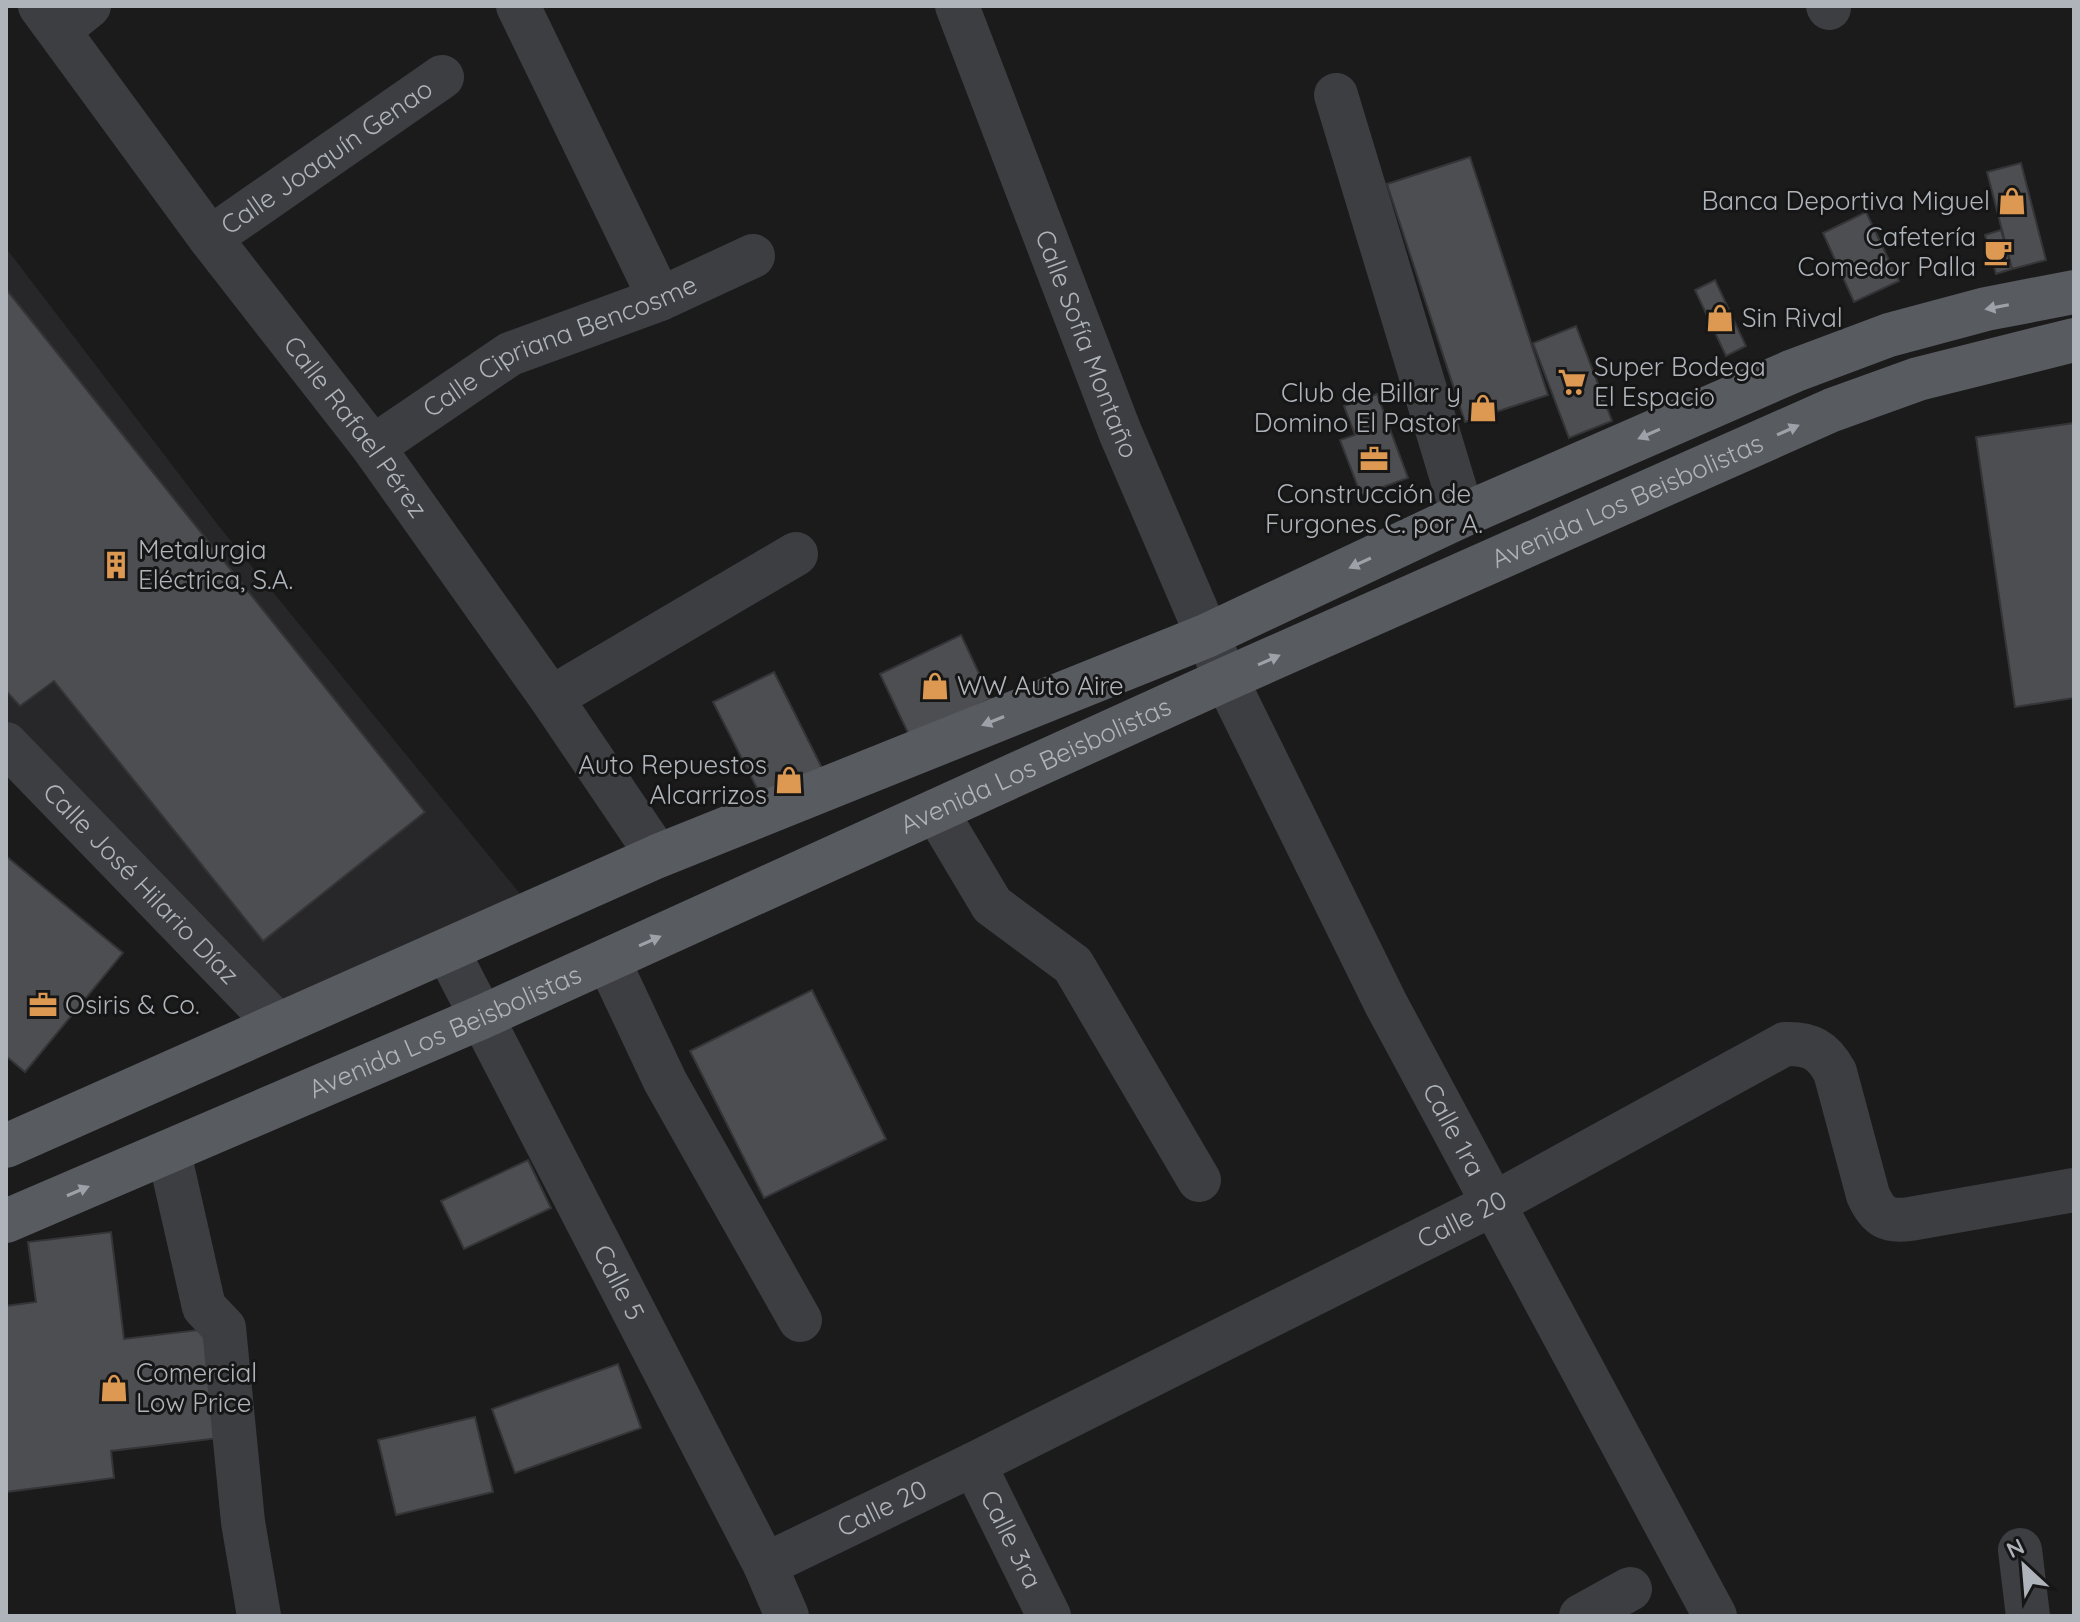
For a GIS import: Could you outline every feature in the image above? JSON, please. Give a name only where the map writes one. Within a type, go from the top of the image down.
[{"type":"main road","name":"Avenida Los Beisbolistas","points":[[6,1146],[658,856],[1206,636],[1463,515],[1793,371],[1875,340],[1986,309],[2074,292]]},
{"type":"main road","name":"Avenida Los Beisbolistas","points":[[6,1221],[482,1017],[1226,679],[1832,410],[1918,379],[2074,340]]},
{"type":"street","points":[[518,6],[660,299]]},
{"type":"street","name":"Calle Sofía Montaño","points":[[957,6],[1120,432],[1226,679]]},
{"type":"street","name":"Calle Rafael Pérez","points":[[63,14],[210,238],[373,447],[551,698],[658,856]]},
{"type":"street","name":"Calle Joaquín Genao","points":[[210,238],[442,77]]},
{"type":"street","points":[[1336,95],[1463,515]]},
{"type":"street","name":"Calle Cipriana Bencosme","points":[[373,447],[510,354],[660,299],[753,256]]},
{"type":"street","points":[[551,698],[796,554]]},
{"type":"street","name":"Calle 1ra","points":[[1226,679],[1386,1004],[1715,1616]]},
{"type":"street","name":"Calle José Hilario Díaz","points":[[6,744],[23,789],[277,1024]]},
{"type":"street","points":[[936,811],[992,905],[1073,965],[1199,1180]]},
{"type":"street","name":"Calle 5","points":[[448,952],[765,1565],[787,1616]]},
{"type":"street","points":[[608,960],[665,1081],[800,1320]]},
{"type":"street","name":"Calle 20","points":[[765,1565],[1495,1203],[1785,1044],[1800,1043],[1818,1049],[1835,1072],[1868,1195],[1875,1211],[1884,1218],[1892,1221],[1910,1219],[2074,1190]]},
{"type":"street","points":[[169,1153],[204,1307],[224,1328],[243,1522],[259,1616]]},
{"type":"street","name":"Calle 3ra","points":[[974,1464],[1049,1616]]},
{"type":"street","points":[[2020,1550],[2028,1616]]},
{"type":"street","points":[[1581,1616],[1630,1589]]},
{"type":"shaded area","name":"Metalurgia Eléctrica, S.A.","points":[[6,248],[218,525],[535,912],[277,1024],[6,744]]},
{"type":"building","points":[[1470,157],[1548,395],[1465,422],[1387,184]]},
{"type":"building","name":"Banca Deportiva Miguel","points":[[2021,163],[2046,260],[2012,269],[1987,172]]},
{"type":"building","points":[[1866,212],[1899,281],[1854,302],[1823,233]]},
{"type":"building","name":"Cafetería Comedor Palla","points":[[2001,230],[2012,269],[1996,274],[1985,235]]},
{"type":"building","name":"Sin Rival","points":[[1715,280],[1746,346],[1726,356],[1695,290]]},
{"type":"building","name":"Metalurgia Eléctrica, S.A.","points":[[6,289],[425,812],[263,941],[54,681],[20,706],[6,691]]},
{"type":"building","name":"Super Bodega El Espacio","points":[[1576,326],[1612,421],[1569,438],[1533,343]]},
{"type":"building","name":"Construcción de Furgones C. por A.","points":[[1377,394],[1408,478],[1361,495],[1340,440],[1355,435],[1344,406]]},
{"type":"building","points":[[2074,423],[2074,698],[2015,707],[1976,437]]},
{"type":"building","name":"WW Auto Aire","points":[[961,635],[991,699],[910,737],[880,674]]},
{"type":"building","points":[[774,672],[823,770],[763,800],[713,702]]},
{"type":"building","name":"Osiris & Co.","points":[[6,856],[123,953],[25,1072],[6,1056]]},
{"type":"building","points":[[812,990],[886,1139],[764,1198],[690,1051]]},
{"type":"building","points":[[528,1160],[551,1208],[464,1249],[441,1201]]},
{"type":"building","name":"Comercial Low Price","points":[[111,1232],[124,1339],[215,1328],[228,1437],[111,1451],[114,1478],[6,1492],[6,1306],[36,1302],[28,1242]]},
{"type":"building","points":[[618,1364],[641,1428],[515,1473],[492,1409]]},
{"type":"building","points":[[475,1417],[493,1492],[396,1515],[378,1440]]},
{"type":"place","name":"Banca Deportiva Miguel","points":[[2012,201]]},
{"type":"place","name":"Cafetería Comedor Palla","points":[[1998,252]]},
{"type":"place","name":"Sin Rival","points":[[1720,318]]},
{"type":"place","name":"Super Bodega El Espacio","points":[[1572,382]]},
{"type":"place","name":"Club de Billar y Domino El Pastor","points":[[1483,408]]},
{"type":"place","name":"Construcción de Furgones C. por A.","points":[[1374,459]]},
{"type":"place","name":"Metalurgia Eléctrica, S.A.","points":[[116,565]]},
{"type":"place","name":"WW Auto Aire","points":[[935,686]]},
{"type":"place","name":"Auto Repuestos Alcarrizos","points":[[789,780]]},
{"type":"place","name":"Osiris & Co.","points":[[43,1005]]},
{"type":"place","name":"Comercial Low Price","points":[[114,1388]]}]
